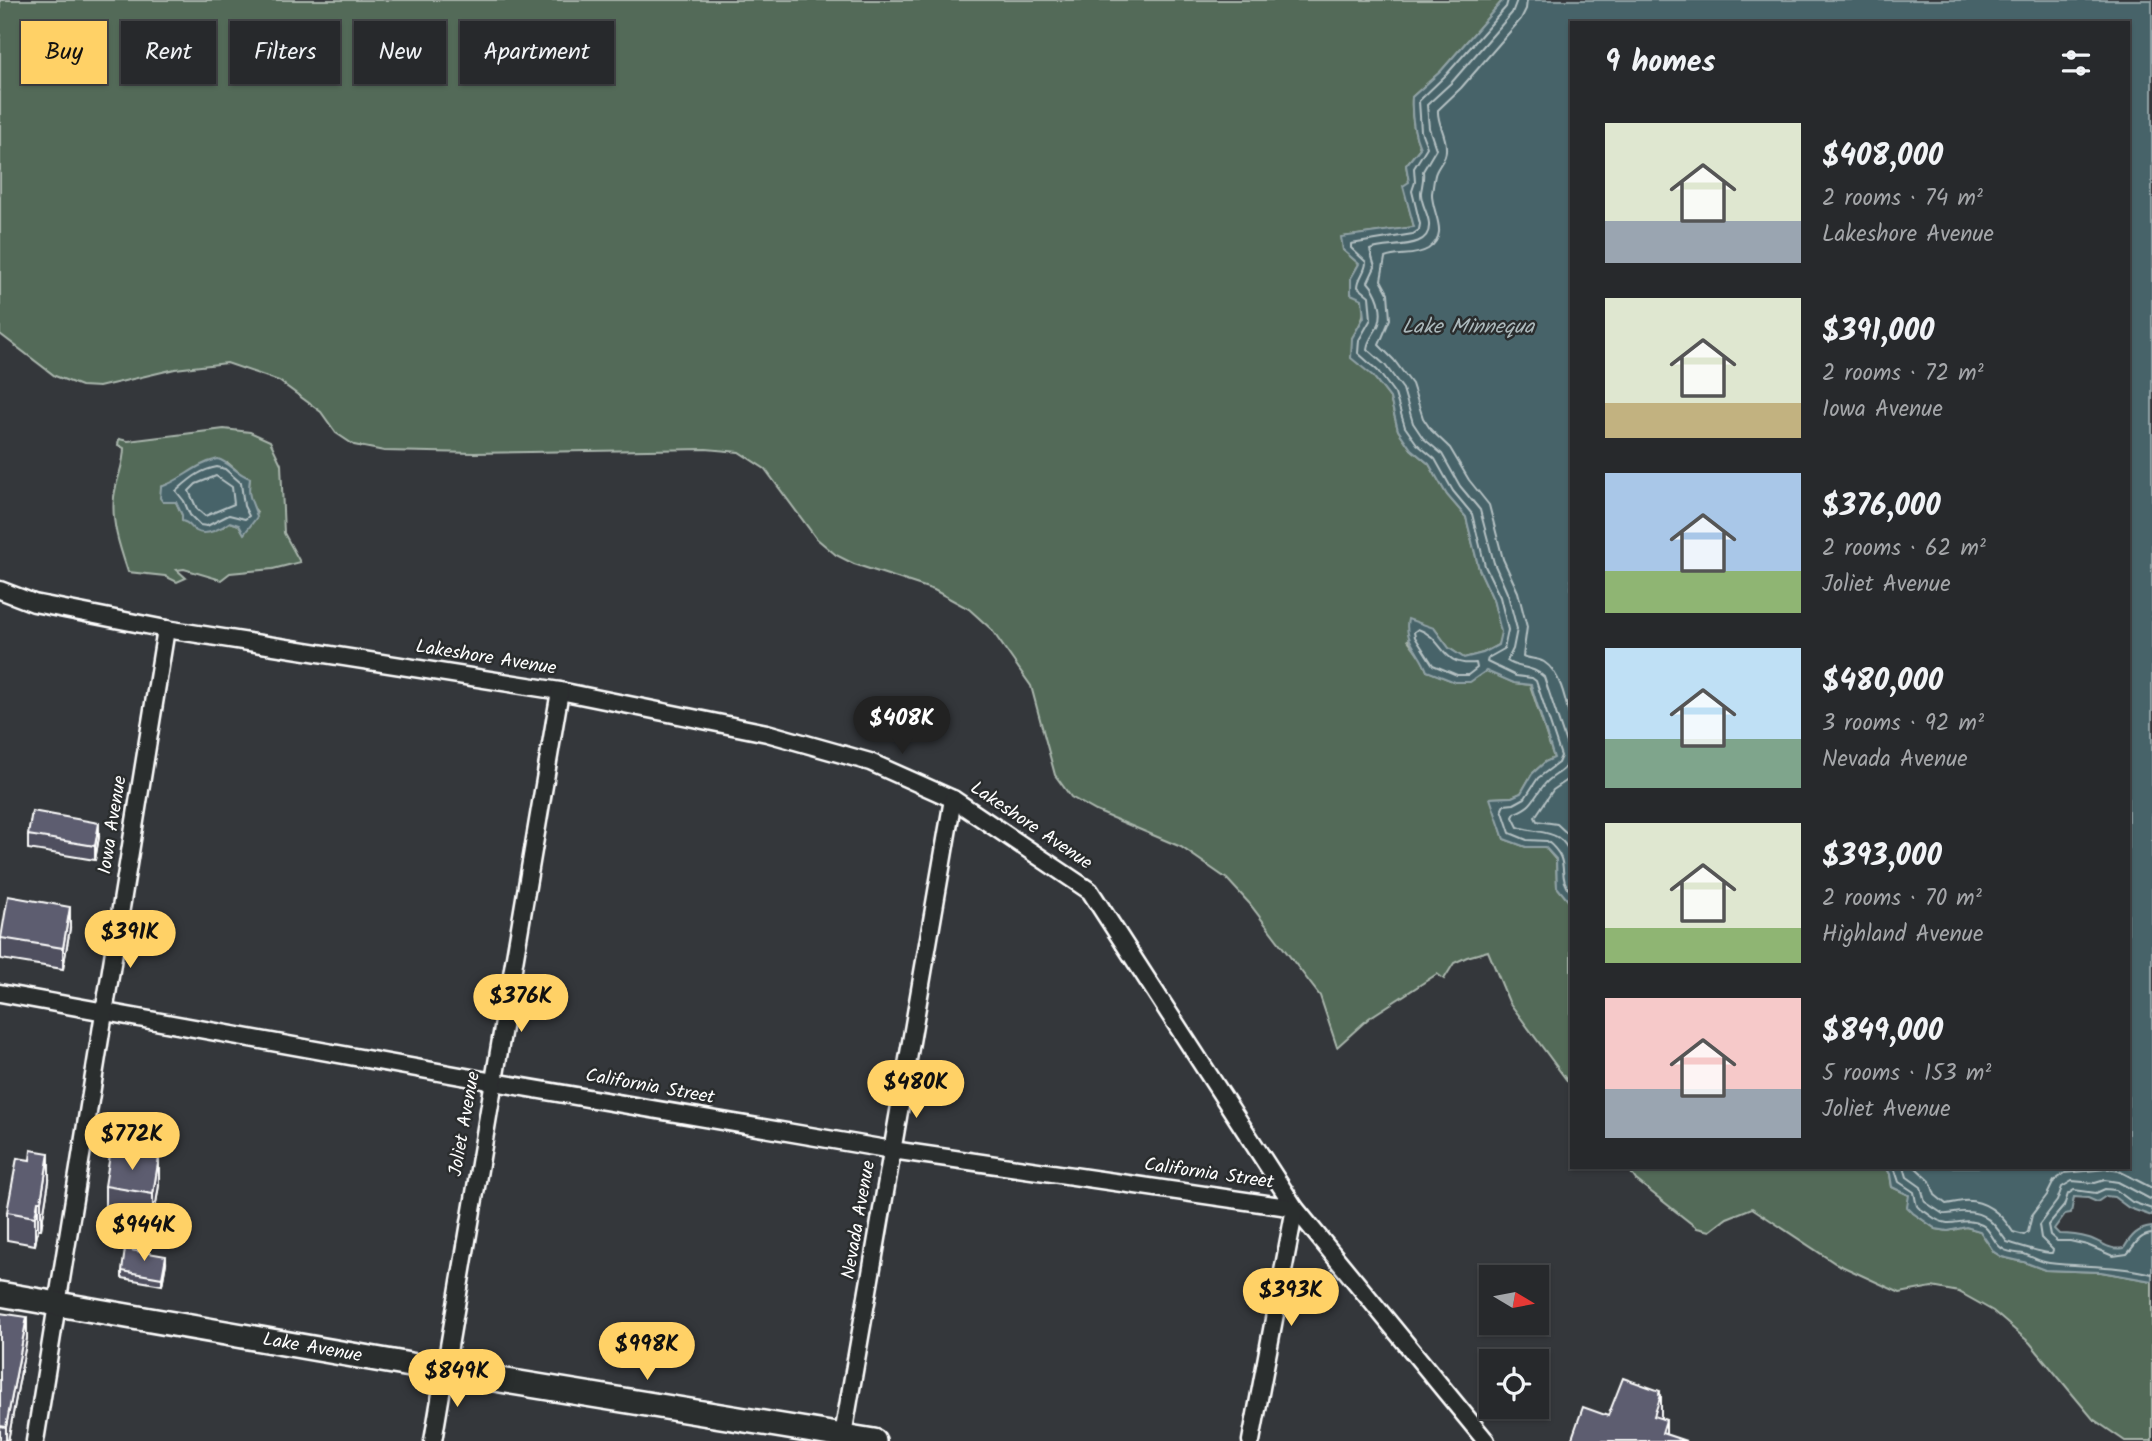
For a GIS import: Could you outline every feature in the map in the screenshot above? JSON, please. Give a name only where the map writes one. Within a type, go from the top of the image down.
[{"type":"main road","name":"Lake Avenue","points":[[0,1294],[842,1438],[874,1441]]},
{"type":"street","name":"Lakeshore Avenue","points":[[0,590],[34,603],[166,629],[560,691],[767,733],[870,762],[953,799],[1090,891],[1295,1208],[1486,1441]]},
{"type":"street","name":"Iowa Avenue","points":[[35,1441],[166,629]]},
{"type":"street","name":"Joliet Avenue","points":[[433,1441],[560,691]]},
{"type":"street","name":"Nevada Avenue","points":[[842,1438],[953,799]]},
{"type":"street","name":"California Street","points":[[0,993],[892,1150],[1295,1208]]},
{"type":"street","points":[[1251,1441],[1295,1208]]},
{"type":"green space","points":[[0,0],[1503,0],[1441,71],[1412,97],[1413,123],[1420,148],[1406,165],[1409,182],[1407,200],[1414,227],[1342,237],[1343,250],[1359,264],[1351,278],[1364,308],[1352,338],[1373,376],[1390,398],[1398,430],[1411,449],[1429,464],[1447,495],[1466,517],[1479,569],[1493,599],[1502,633],[1498,645],[1483,653],[1464,658],[1449,648],[1434,628],[1408,640],[1427,671],[1451,680],[1463,682],[1486,670],[1514,683],[1530,685],[1554,758],[1532,774],[1521,793],[1512,797],[1491,798],[1504,839],[1526,847],[1545,847],[1556,860],[1557,887],[1570,903],[1570,1085],[1509,1002],[1488,951],[1454,963],[1444,979],[1437,974],[1369,1018],[1337,1047],[1320,996],[1249,903],[1227,879],[1181,847],[1096,811],[1071,797],[1055,775],[1031,686],[991,629],[969,609],[934,590],[854,564],[836,555],[816,538],[765,469],[739,452],[706,449],[474,453],[384,451],[354,445],[336,433],[321,412],[279,381],[227,363],[175,369],[99,387],[81,386],[55,376],[0,334]]},
{"type":"green space","points":[[224,429],[250,432],[270,441],[281,464],[284,533],[300,562],[273,569],[230,573],[221,580],[184,569],[177,570],[186,578],[177,582],[165,576],[128,572],[117,535],[113,506],[124,454],[124,448],[118,445],[119,439],[128,441]],"holes":[[[228,463],[243,476],[250,478],[249,496],[257,512],[244,533],[239,525],[230,522],[223,527],[182,515],[176,502],[163,502],[161,487]]]},
{"type":"green space","points":[[1628,1169],[1887,1169],[1892,1187],[1909,1195],[1913,1213],[1936,1229],[1948,1231],[1966,1227],[1980,1231],[1994,1252],[2002,1257],[2045,1270],[2101,1272],[2152,1281],[2152,1441],[2125,1441],[2093,1419],[2030,1343],[1993,1311],[1959,1292],[1932,1287],[1900,1293],[1835,1263],[1752,1208],[1727,1218],[1710,1231],[1697,1228],[1636,1180]]},
{"type":"water","name":"Lake Minnequa","points":[[1503,0],[2152,0],[2152,1216],[2129,1208],[2114,1197],[2106,1196],[2097,1202],[2074,1197],[2071,1213],[2065,1214],[2054,1229],[2059,1234],[2085,1237],[2119,1249],[2124,1248],[2139,1231],[2152,1227],[2152,1281],[2101,1272],[2045,1270],[2002,1257],[1994,1252],[1980,1231],[1966,1227],[1948,1231],[1936,1229],[1913,1213],[1907,1207],[1909,1195],[1892,1187],[1887,1169],[2130,1169],[2130,21],[1570,21],[1570,903],[1557,887],[1556,859],[1545,847],[1526,847],[1504,839],[1490,798],[1512,797],[1521,793],[1532,774],[1554,758],[1531,685],[1514,683],[1486,671],[1470,682],[1455,682],[1427,671],[1410,640],[1408,619],[1434,628],[1449,648],[1464,658],[1483,653],[1498,645],[1501,632],[1493,599],[1479,569],[1466,517],[1447,495],[1429,464],[1411,449],[1398,430],[1390,398],[1373,376],[1351,358],[1352,338],[1364,317],[1362,299],[1351,294],[1351,278],[1359,264],[1343,250],[1341,237],[1414,227],[1403,186],[1409,182],[1406,165],[1420,148],[1413,123],[1412,97],[1441,71]]},
{"type":"water","points":[[218,459],[250,478],[250,495],[257,517],[244,534],[239,525],[230,522],[218,529],[200,533],[182,521],[176,502],[163,502],[160,498],[161,487],[202,464]]},
{"type":"building","points":[[32,811],[99,823],[95,846],[28,835]]},
{"type":"building","points":[[8,896],[70,907],[63,948],[1,938]]},
{"type":"building","points":[[111,1149],[159,1157],[153,1194],[105,1186]]},
{"type":"building","points":[[31,1150],[49,1153],[41,1201],[38,1201],[35,1217],[7,1212],[17,1158],[30,1160]]},
{"type":"building","points":[[125,1249],[166,1256],[162,1278],[122,1271]]},
{"type":"building","points":[[0,1313],[27,1317],[6,1427],[0,1426]]},
{"type":"building","points":[[1623,1378],[1660,1391],[1654,1416],[1666,1420],[1662,1433],[1686,1441],[1571,1441],[1583,1407],[1608,1416]]}]
